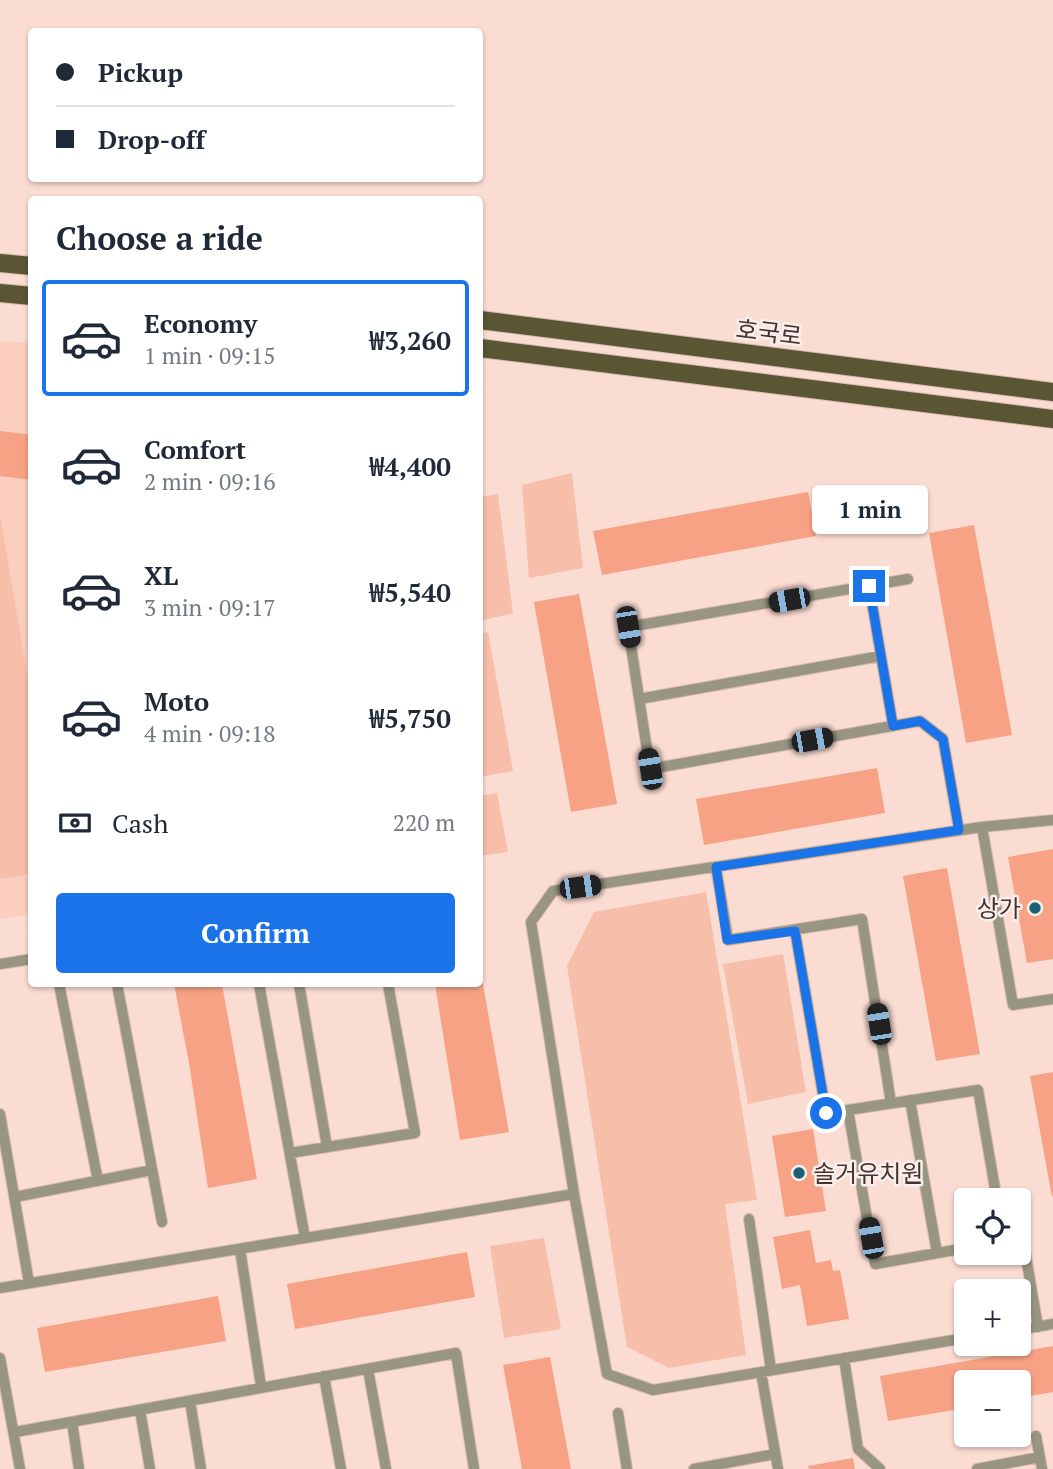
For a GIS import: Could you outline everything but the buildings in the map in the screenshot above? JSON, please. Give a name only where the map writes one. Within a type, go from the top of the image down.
[{"type":"main road","points":[[0,263],[28,266]]},
{"type":"main road","points":[[0,293],[28,296]]},
{"type":"main road","name":"호국로","points":[[483,320],[1053,392]]},
{"type":"main road","points":[[483,348],[1053,419]]},
{"type":"lane","points":[[908,579],[628,627],[650,769],[920,721],[943,739],[959,830]]},
{"type":"lane","points":[[869,586],[893,726]]},
{"type":"lane","points":[[639,699],[881,656]]},
{"type":"lane","points":[[954,1340],[653,1390],[607,1374],[574,1194],[531,922],[553,891],[959,830],[1053,820]]},
{"type":"lane","points":[[982,827],[1013,1005],[1053,999]]},
{"type":"lane","points":[[716,867],[727,940],[862,919],[891,1103]]},
{"type":"lane","points":[[795,931],[826,1113],[978,1090],[996,1188]]},
{"type":"lane","points":[[0,964],[28,960]]},
{"type":"lane","points":[[60,987],[98,1181]]},
{"type":"lane","points":[[118,987],[162,1222]]},
{"type":"lane","points":[[260,987],[305,1238]]},
{"type":"lane","points":[[300,987],[327,1147]]},
{"type":"lane","points":[[290,1153],[415,1133],[389,987]]},
{"type":"lane","points":[[910,1100],[937,1252]]},
{"type":"lane","points":[[848,1110],[875,1264],[954,1250]]},
{"type":"lane","points":[[0,1114],[29,1283]]},
{"type":"lane","points":[[15,1197],[152,1170]]},
{"type":"lane","points":[[0,1288],[574,1194]]},
{"type":"lane","points":[[749,1219],[778,1469]]},
{"type":"lane","points":[[240,1249],[261,1386]]},
{"type":"lane","points":[[1027,1265],[1038,1326]]},
{"type":"lane","points":[[1031,1327],[1053,1324]]},
{"type":"lane","points":[[15,1432],[456,1353],[474,1469]]},
{"type":"lane","points":[[0,1358],[20,1469]]},
{"type":"lane","points":[[844,1359],[858,1449],[880,1469]]},
{"type":"lane","points":[[368,1368],[386,1469]]},
{"type":"lane","points":[[324,1376],[341,1469]]},
{"type":"lane","points":[[190,1401],[201,1469]]},
{"type":"lane","points":[[140,1410],[150,1469]]},
{"type":"lane","points":[[618,1413],[627,1469]]},
{"type":"lane","points":[[72,1422],[79,1469]]},
{"type":"lane","points":[[1036,1436],[1042,1469]]},
{"type":"lane","points":[[696,1469],[775,1454]]},
{"type":"lane","points":[[977,1469],[1040,1457]]},
{"type":"shaded area","points":[[0,341],[28,343],[28,914],[0,919]]},
{"type":"shaded area","points":[[572,473],[583,568],[529,578],[522,485]]},
{"type":"shaded area","points":[[498,494],[513,613],[483,620],[483,496]]},
{"type":"shaded area","points":[[0,515],[28,678],[28,874],[0,879]]},
{"type":"shaded area","points":[[488,632],[513,771],[483,776],[483,633]]},
{"type":"shaded area","points":[[497,793],[508,852],[483,856],[483,795]]},
{"type":"shaded area","points":[[706,892],[757,1200],[725,1204],[746,1355],[669,1368],[627,1347],[567,966],[594,912]]},
{"type":"shaded area","points":[[783,954],[806,1092],[748,1104],[723,964]]},
{"type":"shaded area","points":[[544,1238],[561,1329],[504,1338],[490,1246]]},
{"type":"place","name":"상가","points":[[1035,908]]},
{"type":"place","name":"솔거유치원","points":[[799,1173]]},
{"type":"route","points":[[826,1113],[795,931],[727,940],[716,867],[959,830],[943,739],[920,721],[893,726],[869,586]]}]
